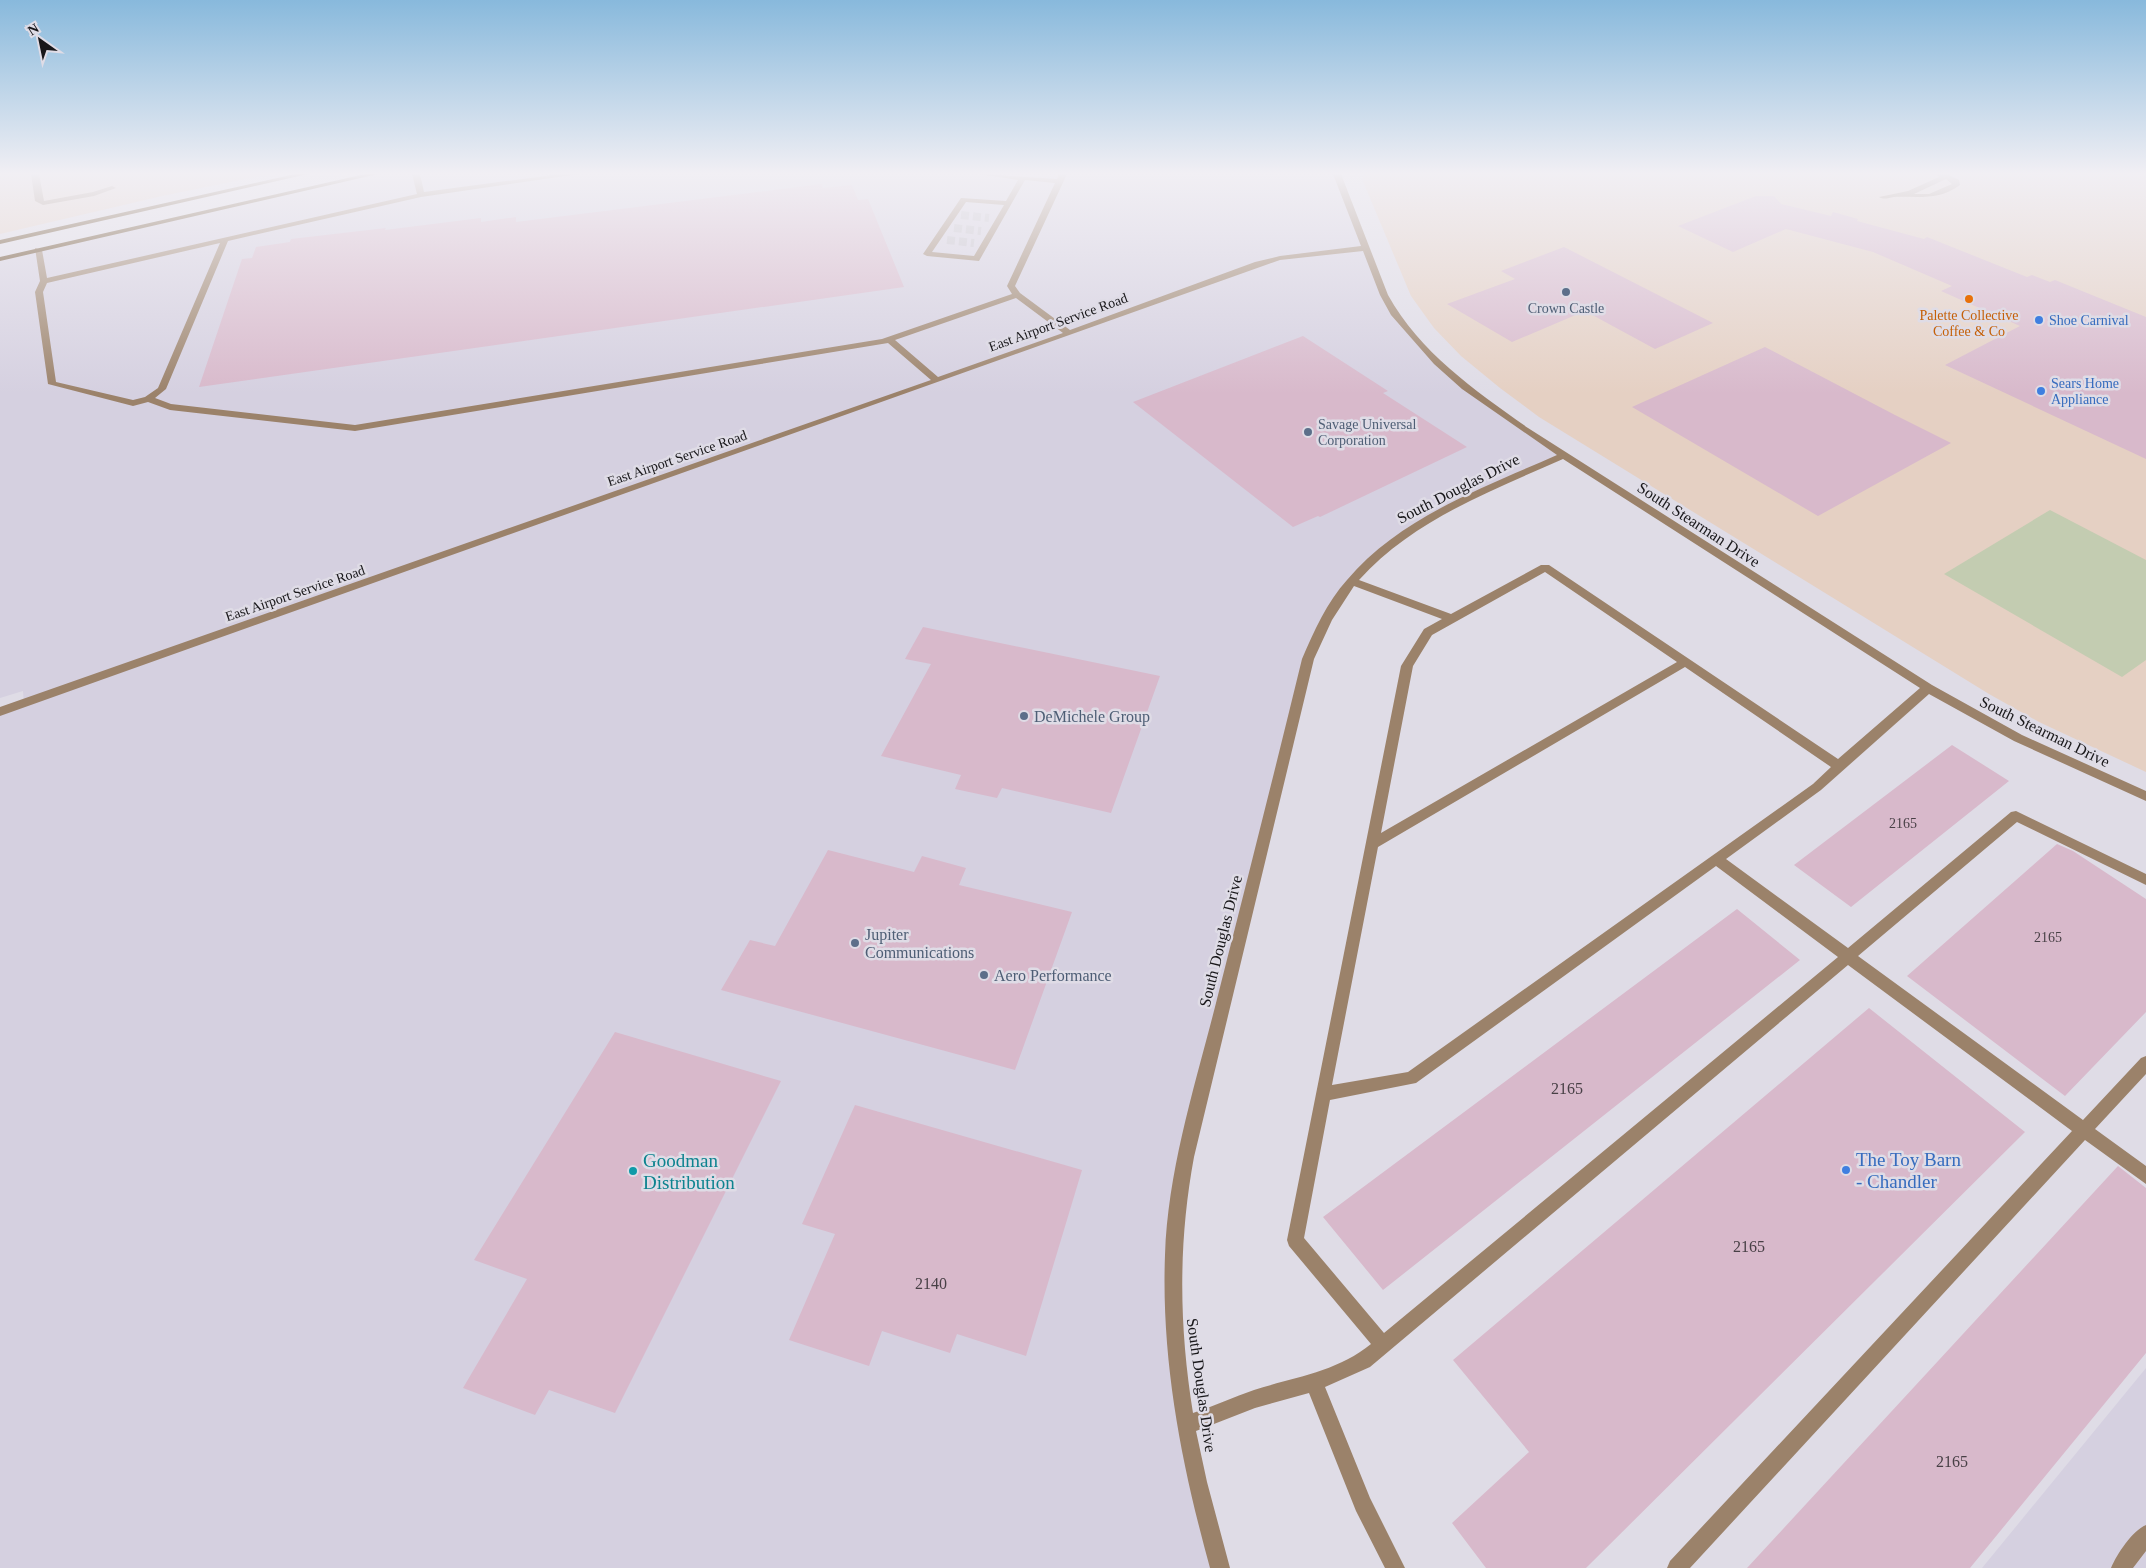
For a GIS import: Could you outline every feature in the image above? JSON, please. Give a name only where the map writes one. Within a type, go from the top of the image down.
[{"type":"main road","points":[[0,259],[51,247]]},
{"type":"street","points":[[44,280],[193,247]]},
{"type":"street","points":[[38,250],[44,280],[39,292],[52,384],[133,403],[148,399],[162,389],[222,247]]},
{"type":"street","points":[[932,247],[927,254],[976,259],[983,247]]},
{"type":"street","points":[[1028,247],[1010,286],[1017,295],[1069,333]]},
{"type":"street","name":"East Airport Service Road","points":[[0,712],[937,381],[1258,264],[1289,257],[1367,248]]},
{"type":"street","name":"South Stearman Drive","points":[[1367,248],[1384,296],[1395,315],[1437,362],[1498,412],[1928,688],[2018,738],[2146,796]]},
{"type":"street","points":[[148,399],[170,407],[356,428],[890,339],[1017,295]]},
{"type":"street","points":[[890,339],[937,381]]},
{"type":"street","name":"South Douglas Drive","points":[[1220,1568],[1207,1524],[1187,1425],[1175,1334],[1174,1258],[1177,1209],[1193,1124],[1308,659],[1333,605],[1351,581],[1384,548],[1430,518],[1564,456]]},
{"type":"street","points":[[1383,1345],[1296,1240],[1407,666],[1428,632],[1545,567],[1684,663],[1839,766]]},
{"type":"street","points":[[1351,581],[1452,619]]},
{"type":"street","points":[[1372,845],[1684,663]]},
{"type":"street","points":[[1323,1094],[1411,1078],[1817,787],[1928,688]]},
{"type":"street","points":[[1187,1425],[1255,1399],[1314,1383],[1364,1361],[2016,816],[2146,880]]},
{"type":"street","points":[[1716,860],[2146,1176]]},
{"type":"street","points":[[1677,1568],[2146,1063]]},
{"type":"street","points":[[1314,1383],[1363,1504],[1395,1568]]},
{"type":"street","points":[[2121,1568],[2146,1535]]},
{"type":"shaded area","points":[[52,247],[1365,247],[1384,295],[1437,362],[1564,455],[1430,518],[1366,565],[1320,630],[1193,1124],[1175,1334],[1220,1568],[0,1568],[0,712],[24,704],[23,691],[0,698],[0,259]]},
{"type":"shaded area","points":[[1391,247],[2146,247],[2146,772],[2039,722],[1989,694],[1539,417],[1461,356],[1434,328],[1411,296]]},
{"type":"shaded area","points":[[2146,1368],[2146,1568],[1982,1568]]},
{"type":"green space","points":[[2050,510],[2146,560],[2146,660],[2122,677],[1944,574]]},
{"type":"building","points":[[256,247],[888,247],[904,287],[199,387],[242,259],[252,258]]},
{"type":"building","name":"Crown Castle","points":[[1564,247],[1713,323],[1655,349],[1585,311],[1512,342],[1447,304],[1515,279],[1501,271]]},
{"type":"building","points":[[1723,247],[1744,247],[1733,252]]},
{"type":"building","points":[[1855,247],[1952,247],[2027,277],[2032,275],[2050,282],[2055,280],[2146,317],[2146,459],[1945,365],[2020,326],[1941,291],[1952,286],[1873,252]]},
{"type":"building","name":"Savage Universal Corporation","points":[[1303,336],[1388,391],[1383,393],[1467,447],[1320,517],[1318,516],[1293,527],[1133,402]]},
{"type":"building","points":[[1765,347],[1951,443],[1818,516],[1632,407]]},
{"type":"building","name":"DeMichele Group","points":[[923,627],[1160,676],[1111,813],[1002,788],[997,798],[955,789],[961,775],[881,756],[931,664],[905,659]]},
{"type":"building","points":[[1952,745],[2009,781],[1851,907],[1794,865]]},
{"type":"building","points":[[2057,844],[2073,851],[2146,899],[2146,1012],[2065,1096],[1907,976]]},
{"type":"building","points":[[828,850],[914,872],[922,856],[966,868],[959,885],[1072,912],[1015,1070],[721,990],[750,940],[775,946]]},
{"type":"building","points":[[1737,909],[1800,960],[1383,1290],[1323,1217]]},
{"type":"building","points":[[1869,1008],[2025,1132],[1586,1568],[1486,1568],[1452,1523],[1529,1452],[1453,1360]]},
{"type":"building","name":"Goodman Distribution","points":[[615,1032],[781,1081],[615,1413],[549,1390],[535,1415],[463,1388],[527,1279],[474,1260]]},
{"type":"building","points":[[855,1105],[1082,1170],[1026,1356],[957,1334],[950,1353],[882,1331],[869,1366],[789,1340],[835,1234],[802,1224]]},
{"type":"building","points":[[2118,1166],[2146,1188],[2146,1353],[1970,1568],[1747,1568]]},
{"type":"place","name":"Crown Castle","points":[[1566,292]]},
{"type":"place","name":"Palette Collective Coffee & Co","points":[[1969,299]]},
{"type":"place","name":"Shoe Carnival","points":[[2039,320]]},
{"type":"place","name":"Sears Home Appliance","points":[[2041,391]]},
{"type":"place","name":"Savage Universal Corporation","points":[[1308,432]]},
{"type":"place","name":"DeMichele Group","points":[[1024,716]]},
{"type":"place","name":"Jupiter Communications","points":[[855,943]]},
{"type":"place","name":"Aero Performance","points":[[984,975]]},
{"type":"place","name":"The Toy Barn - Chandler","points":[[1846,1170]]},
{"type":"place","name":"Goodman Distribution","points":[[633,1171]]}]
